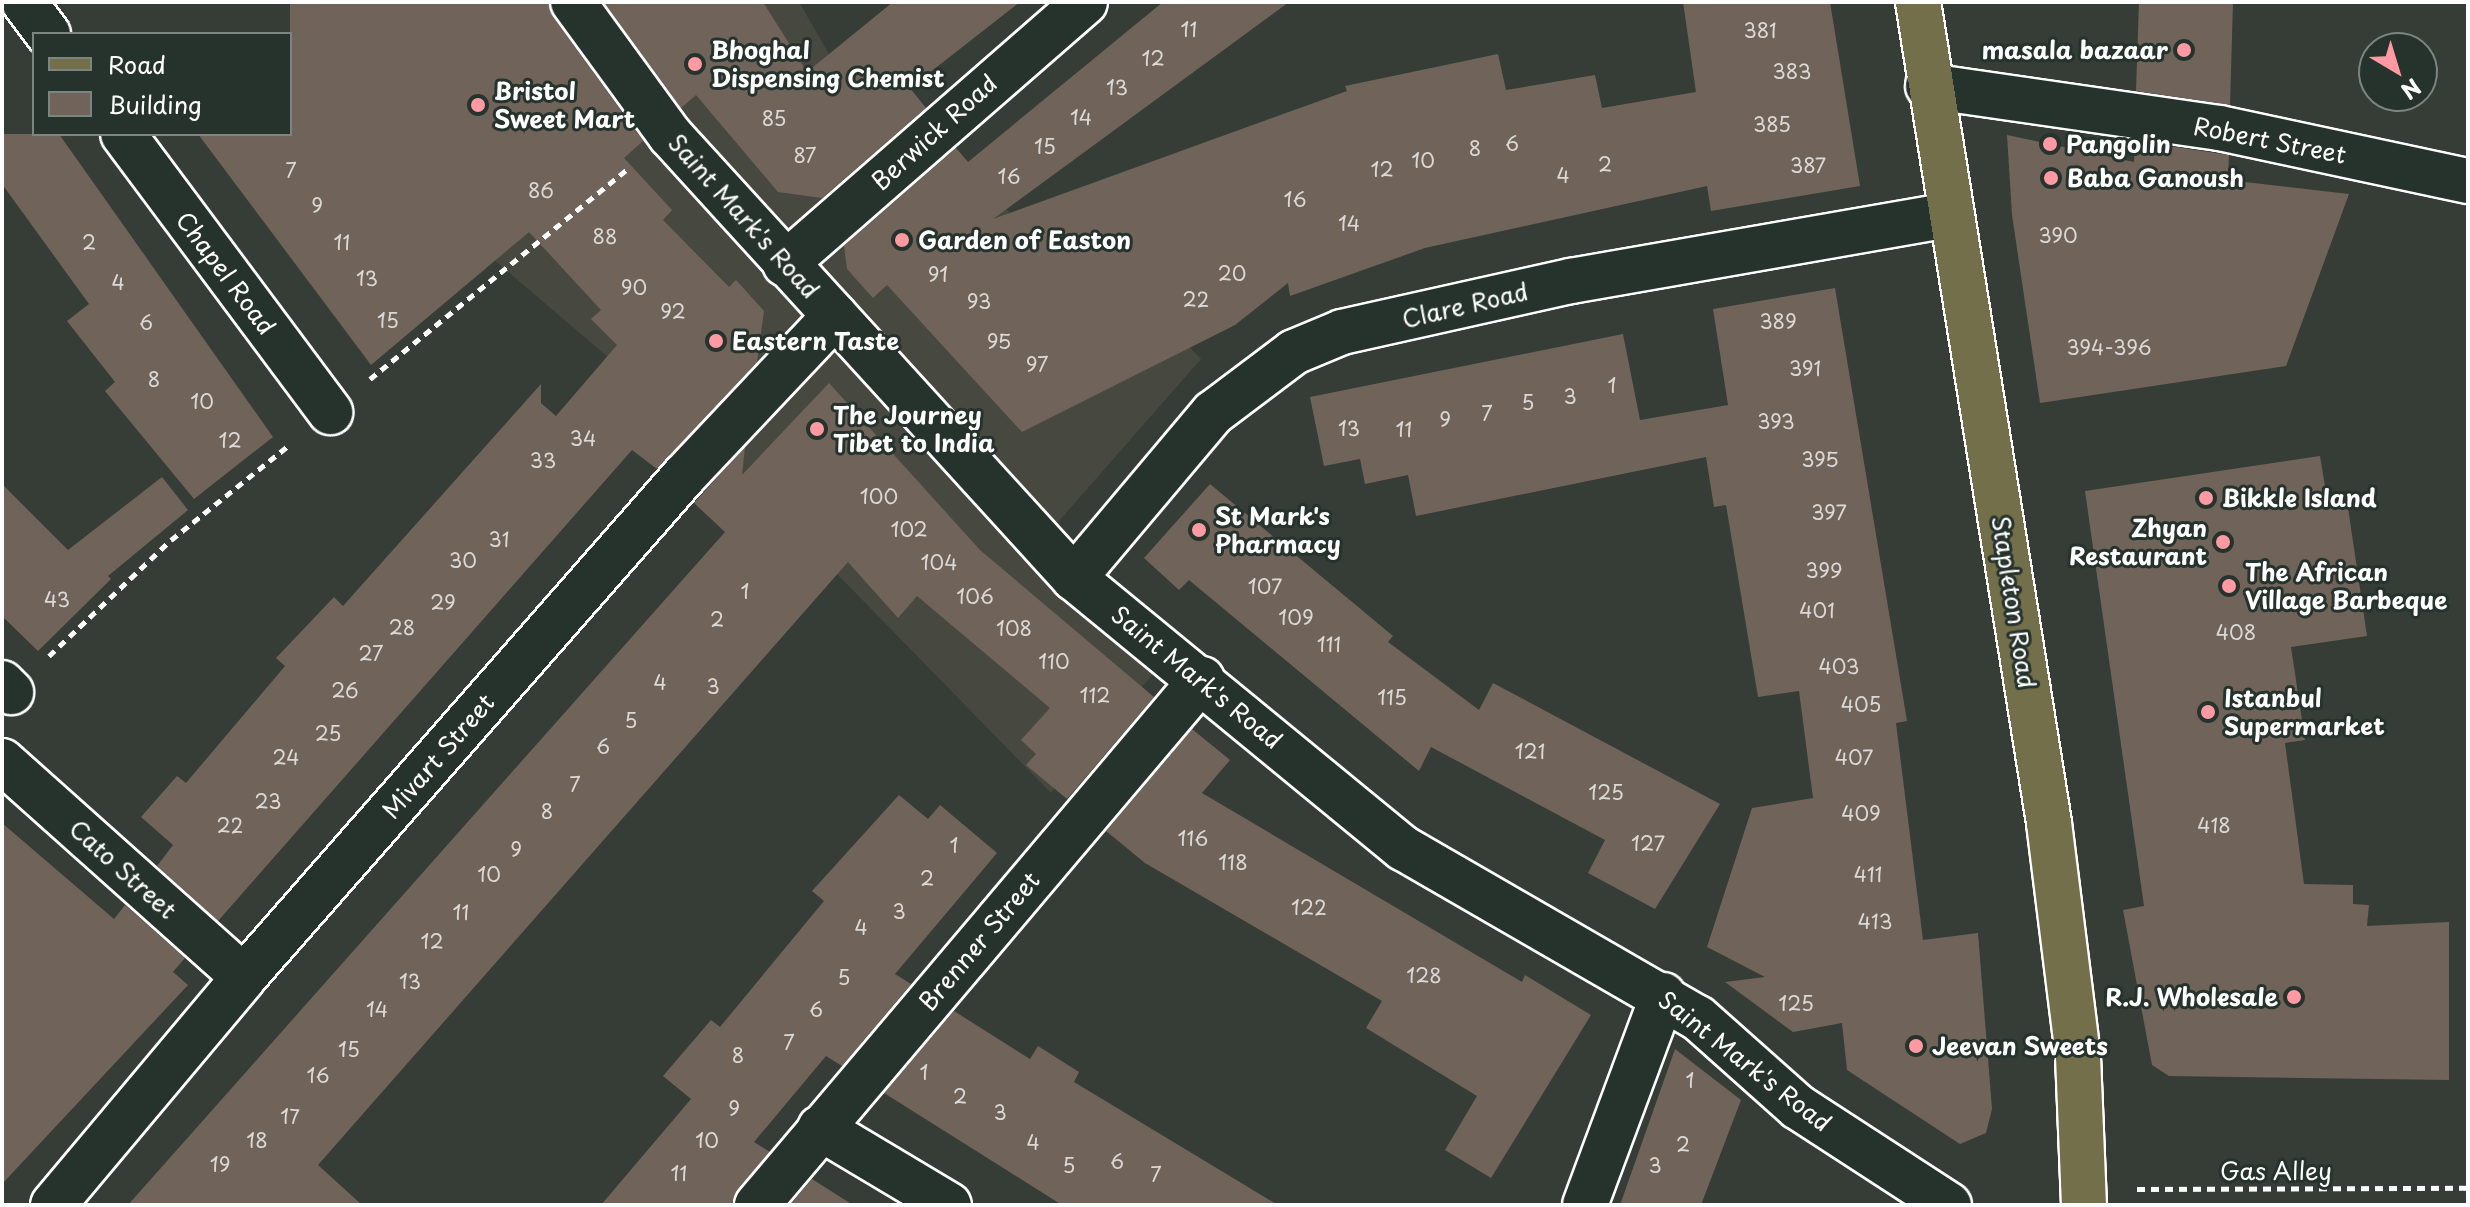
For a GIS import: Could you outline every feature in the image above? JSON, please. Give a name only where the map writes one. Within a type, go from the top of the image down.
[{"type":"main road","name":"Stapleton Road","points":[[1918,2],[1928,86],[2049,823],[2078,1056],[2085,1197]]},
{"type":"street","points":[[24,2],[46,32]]},
{"type":"street","name":"Saint Mark's Road","points":[[573,2],[670,135],[1074,578],[1202,679],[1403,848],[1663,995],[1698,1018],[1798,1107],[1949,1205]]},
{"type":"street","name":"Berwick Road","points":[[785,264],[1085,2]]},
{"type":"street","name":"Robert Street","points":[[1928,86],[2220,128],[2468,181]]},
{"type":"street","name":"Chapel Road","points":[[124,136],[330,412]]},
{"type":"street","name":"Clare Road","points":[[1074,578],[1213,413],[1294,352],[1342,332],[1571,281],[1951,215]]},
{"type":"street","name":"Mivart Street","points":[[74,1198],[244,977],[684,476],[835,316]]},
{"type":"street","name":"Brenner Street","points":[[757,1205],[1202,679]]},
{"type":"street","name":"Cato Street","points":[[2,761],[244,977]]},
{"type":"street","points":[[1585,1205],[1663,995]]},
{"type":"street","points":[[820,1128],[949,1205]]},
{"type":"path","name":"Gas Alley","points":[[2085,1197],[2468,1188]]},
{"type":"shaded area","points":[[319,2],[799,2],[891,162],[962,155],[1015,219],[1085,237],[1201,359],[1030,554],[1159,667],[1051,793],[712,446],[458,229]]},
{"type":"building","points":[[290,2],[548,2],[553,17],[643,141],[624,158],[672,210],[663,220],[729,287],[736,280],[764,311],[757,362],[657,469],[632,450],[218,921],[157,866],[173,845],[141,817],[177,776],[186,783],[285,666],[276,658],[334,597],[343,606],[541,384],[541,403],[556,416],[617,345],[591,319],[601,310],[529,232],[371,365],[199,136],[292,136]]},
{"type":"building","points":[[604,2],[763,2],[807,72],[893,2],[1020,2],[910,88],[926,108],[822,198],[778,192],[696,95],[681,108]]},
{"type":"building","points":[[1163,2],[1289,2],[993,219],[1347,91],[1345,86],[1498,54],[1506,90],[1595,75],[1602,108],[1696,92],[1683,2],[1830,2],[1860,186],[1711,211],[1707,186],[1425,248],[1290,296],[1288,283],[1235,325],[1022,432],[887,285],[873,298],[847,269],[844,246],[956,148],[968,162]]},
{"type":"building","name":"masala bazaar","points":[[2139,2],[2233,2],[2230,105],[2136,91]]},
{"type":"building","points":[[2,134],[60,136],[273,437],[194,499],[105,391],[115,382],[67,321],[89,304],[2,184]]},
{"type":"building","points":[[2007,135],[2134,162],[2135,141],[2229,155],[2228,180],[2349,194],[2286,366],[2040,403],[2012,215]]},
{"type":"building","points":[[1835,288],[1907,721],[1896,723],[1923,940],[1978,933],[1992,1109],[1986,1133],[1960,1144],[1847,1070],[1842,1023],[1793,1032],[1725,982],[1765,977],[1707,947],[1752,808],[1813,798],[1799,691],[1758,697],[1726,505],[1714,507],[1706,457],[1416,516],[1408,475],[1365,484],[1360,459],[1324,466],[1310,397],[1623,334],[1640,420],[1728,405],[1713,309]]},
{"type":"building","points":[[829,383],[980,550],[1154,697],[1067,799],[1026,765],[1036,754],[1021,740],[1050,708],[917,596],[898,618],[848,562],[318,1165],[362,1205],[128,1205],[725,532],[694,503],[745,447],[742,475]]},
{"type":"building","points":[[2320,456],[2328,504],[2347,501],[2367,636],[2291,647],[2305,740],[2285,743],[2304,884],[2353,885],[2353,904],[2369,905],[2367,926],[2449,922],[2449,1080],[2169,1076],[2152,1065],[2123,910],[2144,906],[2085,491]]},
{"type":"building","points":[[162,477],[188,510],[108,576],[111,579],[38,651],[2,616],[2,484],[68,550]]},
{"type":"building","points":[[1210,484],[1393,636],[1388,642],[1479,710],[1493,683],[1720,804],[1655,909],[1588,873],[1605,840],[1431,747],[1419,771],[1189,580],[1179,590],[1144,558]]},
{"type":"building","points":[[1192,729],[1230,760],[1202,793],[1522,982],[1525,975],[1591,1015],[1491,1178],[1445,1150],[1477,1096],[1366,1028],[1382,1001],[1145,863],[1106,831]]},
{"type":"building","points":[[899,795],[928,819],[940,805],[997,853],[895,974],[911,984],[842,1066],[826,1056],[754,1142],[770,1152],[738,1189],[733,1205],[601,1205],[691,1099],[663,1076],[711,1020],[720,1027],[824,901],[812,891]]},
{"type":"building","points":[[2,823],[114,919],[125,905],[185,958],[173,972],[188,985],[2,1184]]},
{"type":"building","points":[[954,1011],[1030,1059],[1038,1046],[1079,1072],[1074,1082],[1278,1205],[1062,1205],[884,1093]]},
{"type":"building","points":[[1675,1049],[1741,1100],[1701,1205],[1620,1205]]},
{"type":"building","points":[[812,1179],[853,1205],[790,1205]]},
{"type":"place","name":"masala bazaar","points":[[2184,50]]},
{"type":"place","name":"Bhoghal Dispensing Chemist","points":[[695,64]]},
{"type":"place","name":"Bristol Sweet Mart","points":[[478,105]]},
{"type":"place","name":"Pangolin","points":[[2050,144]]},
{"type":"place","name":"Baba Ganoush","points":[[2051,178]]},
{"type":"place","name":"Garden of Easton","points":[[902,240]]},
{"type":"place","name":"Eastern Taste","points":[[716,341]]},
{"type":"place","name":"The Journey Tibet to India","points":[[817,429]]},
{"type":"place","name":"Bikkle Island","points":[[2206,498]]},
{"type":"place","name":"St Mark's Pharmacy","points":[[1199,530]]},
{"type":"place","name":"Zhyan Restaurant","points":[[2223,542]]},
{"type":"place","name":"The African Village Barbeque","points":[[2229,586]]},
{"type":"place","name":"Istanbul Supermarket","points":[[2208,712]]},
{"type":"place","name":"R.J. Wholesale","points":[[2294,997]]},
{"type":"place","name":"Jeevan Sweets","points":[[1916,1046]]}]
